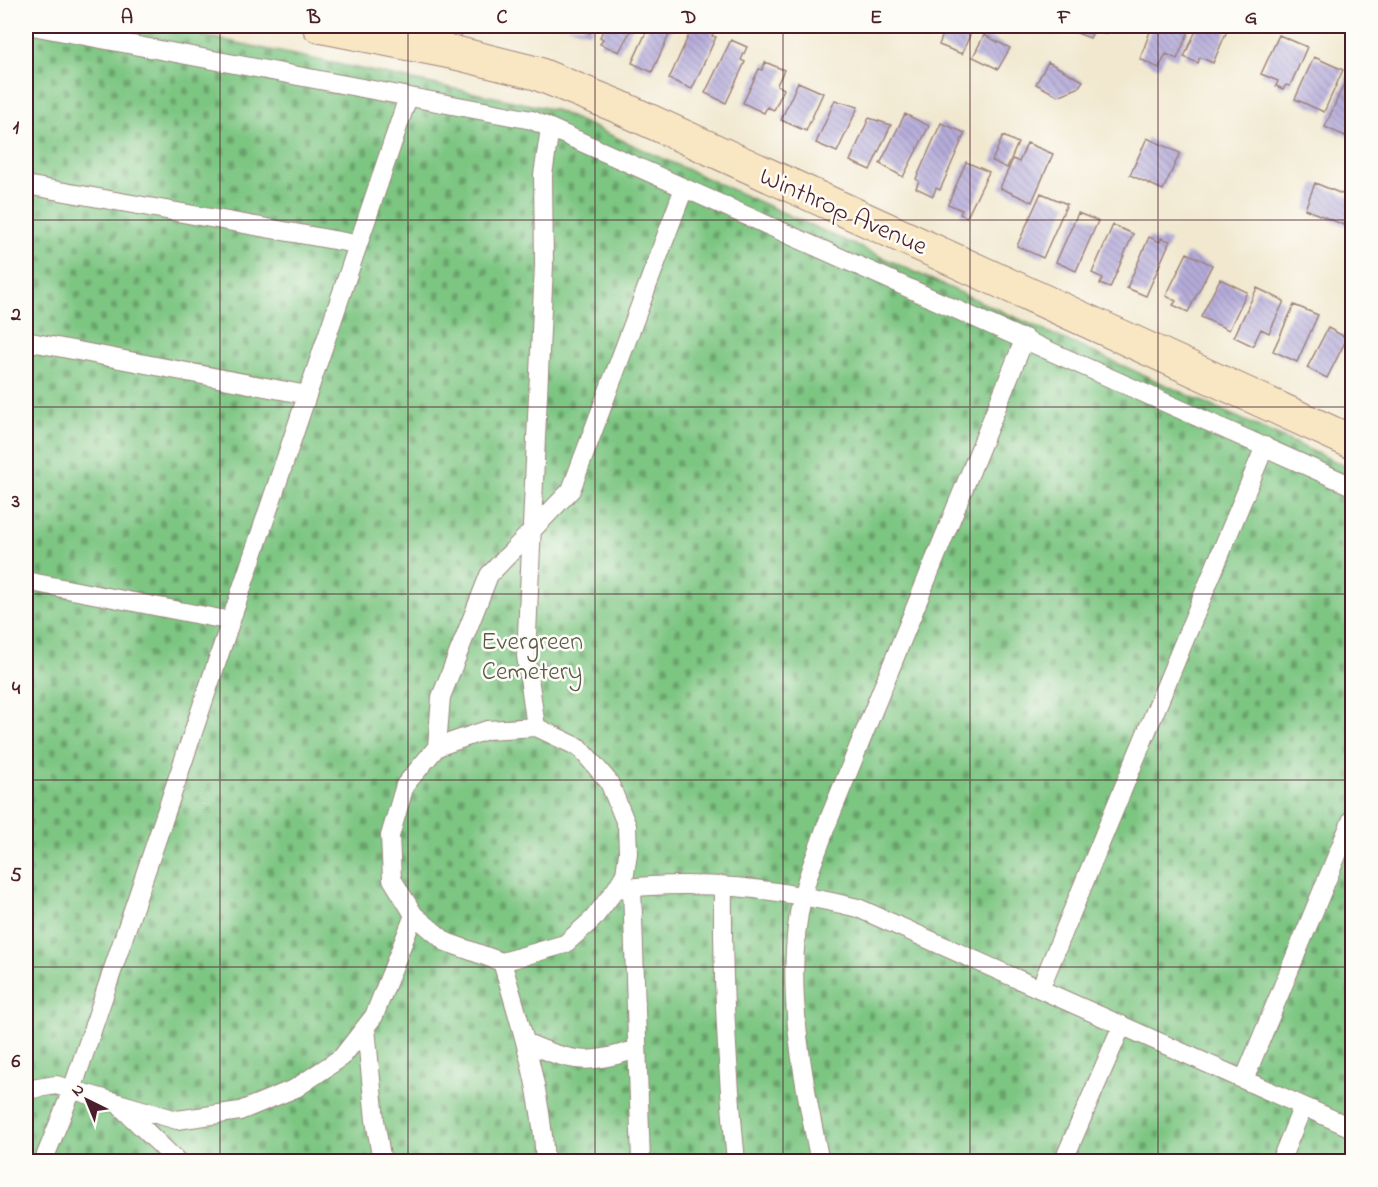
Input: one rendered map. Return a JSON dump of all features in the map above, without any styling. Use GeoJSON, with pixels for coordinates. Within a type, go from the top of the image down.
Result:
{"type":"FeatureCollection","features":[{"type":"Feature","properties":{"kind":"main road","name":"Winthrop Avenue"},"geometry":{"type":"LineString","coordinates":[[319,26],[456,53],[536,74],[617,106],[1353,442]]}},
{"type":"Feature","properties":{"kind":"lane"},"geometry":{"type":"LineString","coordinates":[[32,26],[532,120],[1353,486]]}},
{"type":"Feature","properties":{"kind":"lane"},"geometry":{"type":"LineString","coordinates":[[43,1161],[72,1090],[356,244],[408,97]]}},
{"type":"Feature","properties":{"kind":"lane"},"geometry":{"type":"LineString","coordinates":[[536,727],[526,656],[544,266],[543,175],[550,128]]}},
{"type":"Feature","properties":{"kind":"lane"},"geometry":{"type":"LineString","coordinates":[[26,185],[356,244]]}},
{"type":"Feature","properties":{"kind":"lane"},"geometry":{"type":"LineString","coordinates":[[437,747],[441,697],[489,575],[571,490],[684,188]]}},
{"type":"Feature","properties":{"kind":"lane"},"geometry":{"type":"LineString","coordinates":[[820,1161],[803,1076],[794,967],[802,895],[825,829],[1025,338]]}},
{"type":"Feature","properties":{"kind":"lane"},"geometry":{"type":"LineString","coordinates":[[26,341],[307,395]]}},
{"type":"Feature","properties":{"kind":"lane"},"geometry":{"type":"LineString","coordinates":[[1040,989],[1265,446]]}},
{"type":"Feature","properties":{"kind":"lane"},"geometry":{"type":"LineString","coordinates":[[26,581],[231,621]]}},
{"type":"Feature","properties":{"kind":"lane"},"geometry":{"type":"LineString","coordinates":[[641,1161],[637,1049],[624,888],[628,853],[627,826],[609,782],[580,748],[536,727],[487,730],[437,747],[405,785],[390,836],[392,879],[414,915],[446,942],[502,962],[565,944],[624,888],[723,885],[802,895],[858,908],[1353,1128]]}},
{"type":"Feature","properties":{"kind":"lane"},"geometry":{"type":"LineString","coordinates":[[1244,1080],[1353,819]]}},
{"type":"Feature","properties":{"kind":"lane"},"geometry":{"type":"LineString","coordinates":[[723,885],[722,974],[726,1054],[736,1161]]}},
{"type":"Feature","properties":{"kind":"lane"},"geometry":{"type":"LineString","coordinates":[[26,1090],[56,1086],[177,1120],[240,1111],[296,1088],[342,1057],[366,1028],[374,1016],[414,915]]}},
{"type":"Feature","properties":{"kind":"lane"},"geometry":{"type":"LineString","coordinates":[[502,962],[527,1043],[544,1127],[545,1161]]}},
{"type":"Feature","properties":{"kind":"lane"},"geometry":{"type":"LineString","coordinates":[[1063,1161],[1122,1025]]}},
{"type":"Feature","properties":{"kind":"lane"},"geometry":{"type":"LineString","coordinates":[[366,1028],[375,1120],[382,1161]]}},
{"type":"Feature","properties":{"kind":"lane"},"geometry":{"type":"LineString","coordinates":[[527,1043],[560,1057],[591,1061],[637,1049]]}},
{"type":"Feature","properties":{"kind":"lane"},"geometry":{"type":"LineString","coordinates":[[117,1104],[178,1161]]}},
{"type":"Feature","properties":{"kind":"lane"},"geometry":{"type":"LineString","coordinates":[[1280,1161],[1303,1106]]}},
{"type":"Feature","properties":{"kind":"green space","name":"Evergreen Cemetery"},"geometry":{"type":"Polygon","coordinates":[[[26,26],[156,26],[555,110],[1352,469],[1352,1161],[26,1161],[26,26]]]}},
{"type":"Feature","properties":{"kind":"building"},"geometry":{"type":"Polygon","coordinates":[[[566,26],[594,26],[590,33],[566,26]]]}},
{"type":"Feature","properties":{"kind":"building"},"geometry":{"type":"Polygon","coordinates":[[[605,26],[633,26],[619,52],[600,44],[603,39],[600,37],[605,26]]]}},
{"type":"Feature","properties":{"kind":"building"},"geometry":{"type":"Polygon","coordinates":[[[649,26],[673,26],[652,72],[632,63],[649,26]]]}},
{"type":"Feature","properties":{"kind":"building"},"geometry":{"type":"Polygon","coordinates":[[[693,26],[716,26],[712,36],[716,37],[692,89],[669,79],[693,26]]]}},
{"type":"Feature","properties":{"kind":"building"},"geometry":{"type":"Polygon","coordinates":[[[946,26],[962,26],[972,30],[962,54],[939,45],[946,26]]]}},
{"type":"Feature","properties":{"kind":"building"},"geometry":{"type":"Polygon","coordinates":[[[1081,26],[1108,26],[1105,34],[1094,30],[1090,38],[1077,33],[1081,26]]]}},
{"type":"Feature","properties":{"kind":"building"},"geometry":{"type":"Polygon","coordinates":[[[1152,26],[1191,26],[1177,59],[1166,54],[1159,68],[1140,59],[1152,26]]]}},
{"type":"Feature","properties":{"kind":"building"},"geometry":{"type":"Polygon","coordinates":[[[1198,26],[1229,26],[1213,63],[1200,57],[1198,63],[1184,57],[1198,26]]]}},
{"type":"Feature","properties":{"kind":"building"},"geometry":{"type":"Polygon","coordinates":[[[984,35],[1010,48],[998,69],[973,57],[984,35]]]}},
{"type":"Feature","properties":{"kind":"building"},"geometry":{"type":"Polygon","coordinates":[[[1279,35],[1307,47],[1290,86],[1286,85],[1283,89],[1276,86],[1278,81],[1261,74],[1279,35]]]}},
{"type":"Feature","properties":{"kind":"building"},"geometry":{"type":"Polygon","coordinates":[[[731,40],[747,47],[741,60],[745,62],[726,103],[705,93],[731,40]]]}},
{"type":"Feature","properties":{"kind":"building"},"geometry":{"type":"Polygon","coordinates":[[[1314,57],[1343,70],[1324,112],[1295,99],[1314,57]]]}},
{"type":"Feature","properties":{"kind":"building"},"geometry":{"type":"Polygon","coordinates":[[[765,62],[784,70],[777,85],[784,89],[774,110],[767,107],[764,113],[743,103],[759,69],[762,70],[765,62]]]}},
{"type":"Feature","properties":{"kind":"building"},"geometry":{"type":"Polygon","coordinates":[[[1048,62],[1083,81],[1078,88],[1058,96],[1036,84],[1048,62]]]}},
{"type":"Feature","properties":{"kind":"building"},"geometry":{"type":"Polygon","coordinates":[[[1352,65],[1352,139],[1325,127],[1352,65]]]}},
{"type":"Feature","properties":{"kind":"building"},"geometry":{"type":"Polygon","coordinates":[[[798,82],[823,93],[806,131],[781,120],[798,82]]]}},
{"type":"Feature","properties":{"kind":"building"},"geometry":{"type":"Polygon","coordinates":[[[835,100],[858,107],[837,152],[816,143],[835,100]]]}},
{"type":"Feature","properties":{"kind":"building"},"geometry":{"type":"Polygon","coordinates":[[[905,114],[929,126],[903,177],[880,164],[905,114]]]}},
{"type":"Feature","properties":{"kind":"building"},"geometry":{"type":"Polygon","coordinates":[[[869,118],[891,125],[870,170],[850,161],[869,118]]]}},
{"type":"Feature","properties":{"kind":"building"},"geometry":{"type":"Polygon","coordinates":[[[941,123],[965,133],[940,190],[936,188],[933,196],[916,188],[919,181],[916,179],[941,123]]]}},
{"type":"Feature","properties":{"kind":"building"},"geometry":{"type":"Polygon","coordinates":[[[1003,136],[1018,143],[1007,168],[992,161],[1003,136]]]}},
{"type":"Feature","properties":{"kind":"building"},"geometry":{"type":"Polygon","coordinates":[[[1147,138],[1180,153],[1163,190],[1130,175],[1147,138]]]}},
{"type":"Feature","properties":{"kind":"building"},"geometry":{"type":"Polygon","coordinates":[[[1027,143],[1053,154],[1032,202],[1000,188],[1013,159],[1019,162],[1027,143]]]}},
{"type":"Feature","properties":{"kind":"building"},"geometry":{"type":"Polygon","coordinates":[[[966,162],[989,172],[967,217],[960,214],[962,210],[948,204],[966,162]]]}},
{"type":"Feature","properties":{"kind":"building"},"geometry":{"type":"Polygon","coordinates":[[[1315,183],[1352,198],[1352,218],[1349,227],[1305,209],[1315,183]]]}},
{"type":"Feature","properties":{"kind":"building"},"geometry":{"type":"Polygon","coordinates":[[[1041,193],[1067,204],[1043,258],[1017,246],[1041,193]]]}},
{"type":"Feature","properties":{"kind":"building"},"geometry":{"type":"Polygon","coordinates":[[[1078,213],[1098,221],[1076,271],[1056,262],[1078,213]]]}},
{"type":"Feature","properties":{"kind":"building"},"geometry":{"type":"Polygon","coordinates":[[[1113,225],[1133,234],[1110,288],[1100,284],[1103,278],[1092,273],[1113,225]]]}},
{"type":"Feature","properties":{"kind":"building"},"geometry":{"type":"Polygon","coordinates":[[[1149,237],[1160,242],[1161,238],[1170,241],[1146,296],[1127,288],[1149,237]]]}},
{"type":"Feature","properties":{"kind":"building"},"geometry":{"type":"Polygon","coordinates":[[[1187,253],[1212,265],[1188,312],[1173,305],[1176,301],[1166,296],[1187,253]]]}},
{"type":"Feature","properties":{"kind":"building"},"geometry":{"type":"Polygon","coordinates":[[[1220,279],[1247,292],[1229,330],[1201,317],[1220,279]]]}},
{"type":"Feature","properties":{"kind":"building"},"geometry":{"type":"Polygon","coordinates":[[[1257,288],[1284,301],[1269,333],[1261,329],[1253,346],[1234,337],[1257,288]]]}},
{"type":"Feature","properties":{"kind":"building"},"geometry":{"type":"Polygon","coordinates":[[[1294,305],[1318,315],[1297,362],[1273,351],[1294,305]]]}},
{"type":"Feature","properties":{"kind":"building"},"geometry":{"type":"Polygon","coordinates":[[[1328,328],[1347,338],[1327,378],[1307,368],[1328,328]]]}}]}
